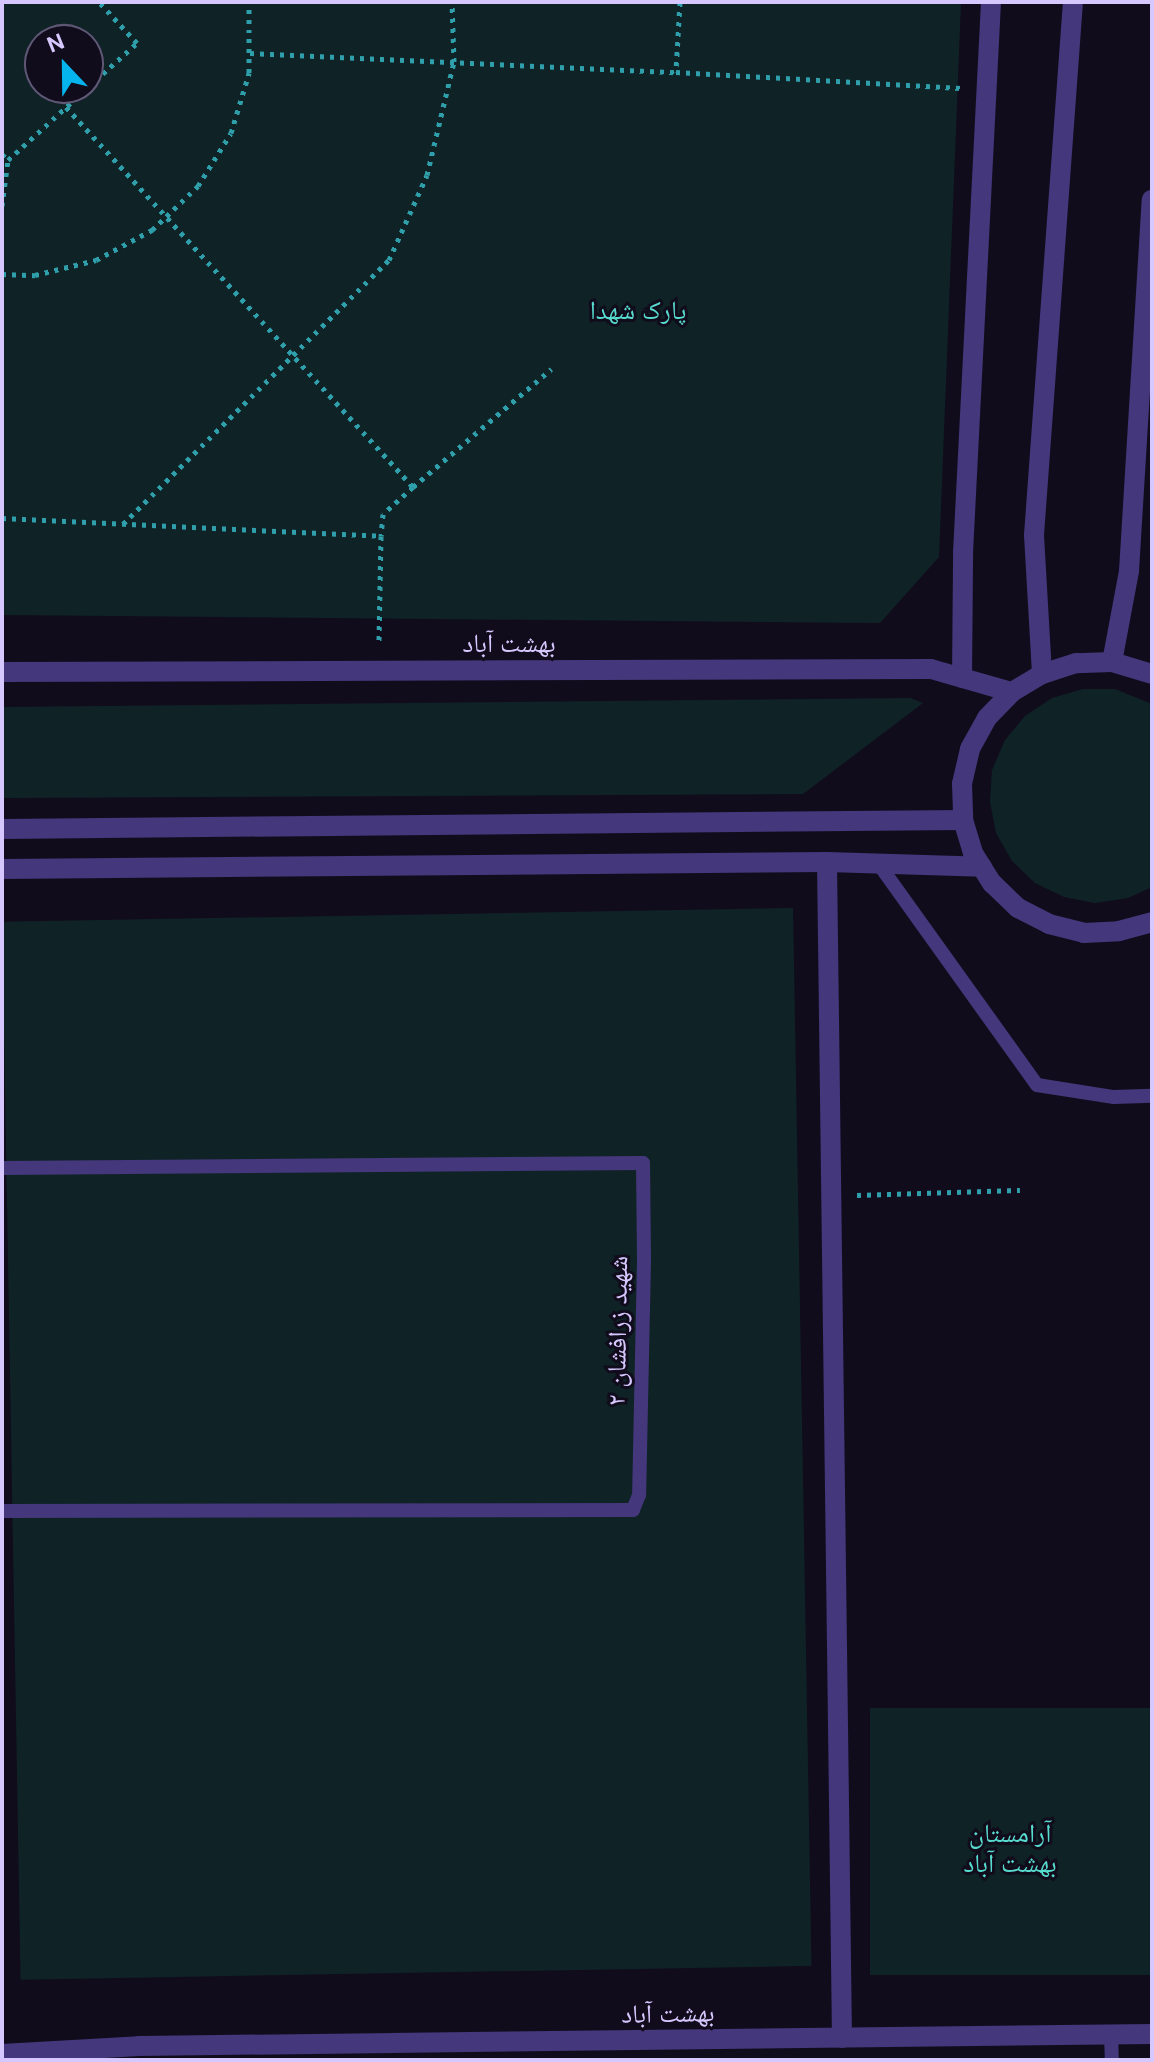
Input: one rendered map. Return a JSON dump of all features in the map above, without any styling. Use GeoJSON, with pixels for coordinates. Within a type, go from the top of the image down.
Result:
{"type":"FeatureCollection","features":[{"type":"Feature","properties":{"kind":"street"},"geometry":{"type":"LineString","coordinates":[[962,678],[963,553],[991,2]]}},
{"type":"Feature","properties":{"kind":"street"},"geometry":{"type":"LineString","coordinates":[[1042,674],[1034,535],[1073,2]]}},
{"type":"Feature","properties":{"kind":"street"},"geometry":{"type":"LineString","coordinates":[[1112,662],[1129,571],[1152,200]]}},
{"type":"Feature","properties":{"kind":"street"},"geometry":{"type":"LineString","coordinates":[[1152,674],[1112,662],[1076,663],[1042,674],[1012,692],[987,718],[970,749],[962,784],[963,820],[982,867],[1018,908],[1049,924],[1084,933],[1119,931],[1152,922]]}},
{"type":"Feature","properties":{"kind":"street","name":"بهشت آباد"},"geometry":{"type":"LineString","coordinates":[[2,672],[931,669],[1012,692]]}},
{"type":"Feature","properties":{"kind":"street"},"geometry":{"type":"LineString","coordinates":[[2,829],[963,820]]}},
{"type":"Feature","properties":{"kind":"street"},"geometry":{"type":"LineString","coordinates":[[2,869],[827,862],[982,867]]}},
{"type":"Feature","properties":{"kind":"street"},"geometry":{"type":"LineString","coordinates":[[827,862],[842,2038]]}},
{"type":"Feature","properties":{"kind":"street","name":"بهشت آباد"},"geometry":{"type":"LineString","coordinates":[[2,2054],[184,2045],[1152,2034]]}},
{"type":"Feature","properties":{"kind":"street","name":"بهشت آباد"},"geometry":{"type":"LineString","coordinates":[[150,2060],[184,2045]]}},
{"type":"Feature","properties":{"kind":"lane"},"geometry":{"type":"LineString","coordinates":[[878,863],[1037,1085],[1114,1097],[1152,1096]]}},
{"type":"Feature","properties":{"kind":"lane","name":"شهید زرافشان ۲"},"geometry":{"type":"LineString","coordinates":[[2,1168],[643,1163],[644,1261],[639,1495],[633,1510],[2,1511]]}},
{"type":"Feature","properties":{"kind":"lane"},"geometry":{"type":"LineString","coordinates":[[1111,2035],[1112,2060]]}},
{"type":"Feature","properties":{"kind":"path"},"geometry":{"type":"LineString","coordinates":[[99,2],[137,43],[104,73]]}},
{"type":"Feature","properties":{"kind":"path"},"geometry":{"type":"LineString","coordinates":[[2,274],[35,275],[96,260],[164,218],[198,186],[231,133],[249,73],[249,2]]}},
{"type":"Feature","properties":{"kind":"path"},"geometry":{"type":"LineString","coordinates":[[123,524],[294,358],[389,260],[427,175],[454,62],[452,2]]}},
{"type":"Feature","properties":{"kind":"path"},"geometry":{"type":"LineString","coordinates":[[676,72],[680,2]]}},
{"type":"Feature","properties":{"kind":"path"},"geometry":{"type":"LineString","coordinates":[[250,53],[986,89]]}},
{"type":"Feature","properties":{"kind":"path"},"geometry":{"type":"LineString","coordinates":[[2,206],[8,160],[69,104]]}},
{"type":"Feature","properties":{"kind":"path"},"geometry":{"type":"LineString","coordinates":[[66,107],[164,218],[413,487]]}},
{"type":"Feature","properties":{"kind":"path"},"geometry":{"type":"LineString","coordinates":[[2,154],[8,160]]}},
{"type":"Feature","properties":{"kind":"path"},"geometry":{"type":"LineString","coordinates":[[378,671],[383,514],[551,369]]}},
{"type":"Feature","properties":{"kind":"path"},"geometry":{"type":"LineString","coordinates":[[2,518],[381,536]]}},
{"type":"Feature","properties":{"kind":"path"},"geometry":{"type":"LineString","coordinates":[[832,1196],[1020,1190]]}},
{"type":"Feature","properties":{"kind":"green space","name":"پارک شهدا"},"geometry":{"type":"Polygon","coordinates":[[[2,2],[961,2],[939,557],[880,623],[2,615],[2,2]]]}},
{"type":"Feature","properties":{"kind":"green space"},"geometry":{"type":"Polygon","coordinates":[[[1083,689],[1115,689],[1152,704],[1152,887],[1128,898],[1095,903],[1064,897],[1035,883],[1012,861],[996,833],[990,802],[992,770],[1005,740],[1025,716],[1052,698],[1083,689]]]}},
{"type":"Feature","properties":{"kind":"green space"},"geometry":{"type":"Polygon","coordinates":[[[910,698],[923,703],[803,794],[2,798],[2,707],[910,698]]]}},
{"type":"Feature","properties":{"kind":"green space"},"geometry":{"type":"Polygon","coordinates":[[[793,908],[811,1966],[21,1980],[2,922],[793,908]]]}},
{"type":"Feature","properties":{"kind":"green space","name":"آرامستان بهشت آباد"},"geometry":{"type":"Polygon","coordinates":[[[870,1708],[1152,1708],[1152,1975],[870,1975],[870,1708]]]}}]}
